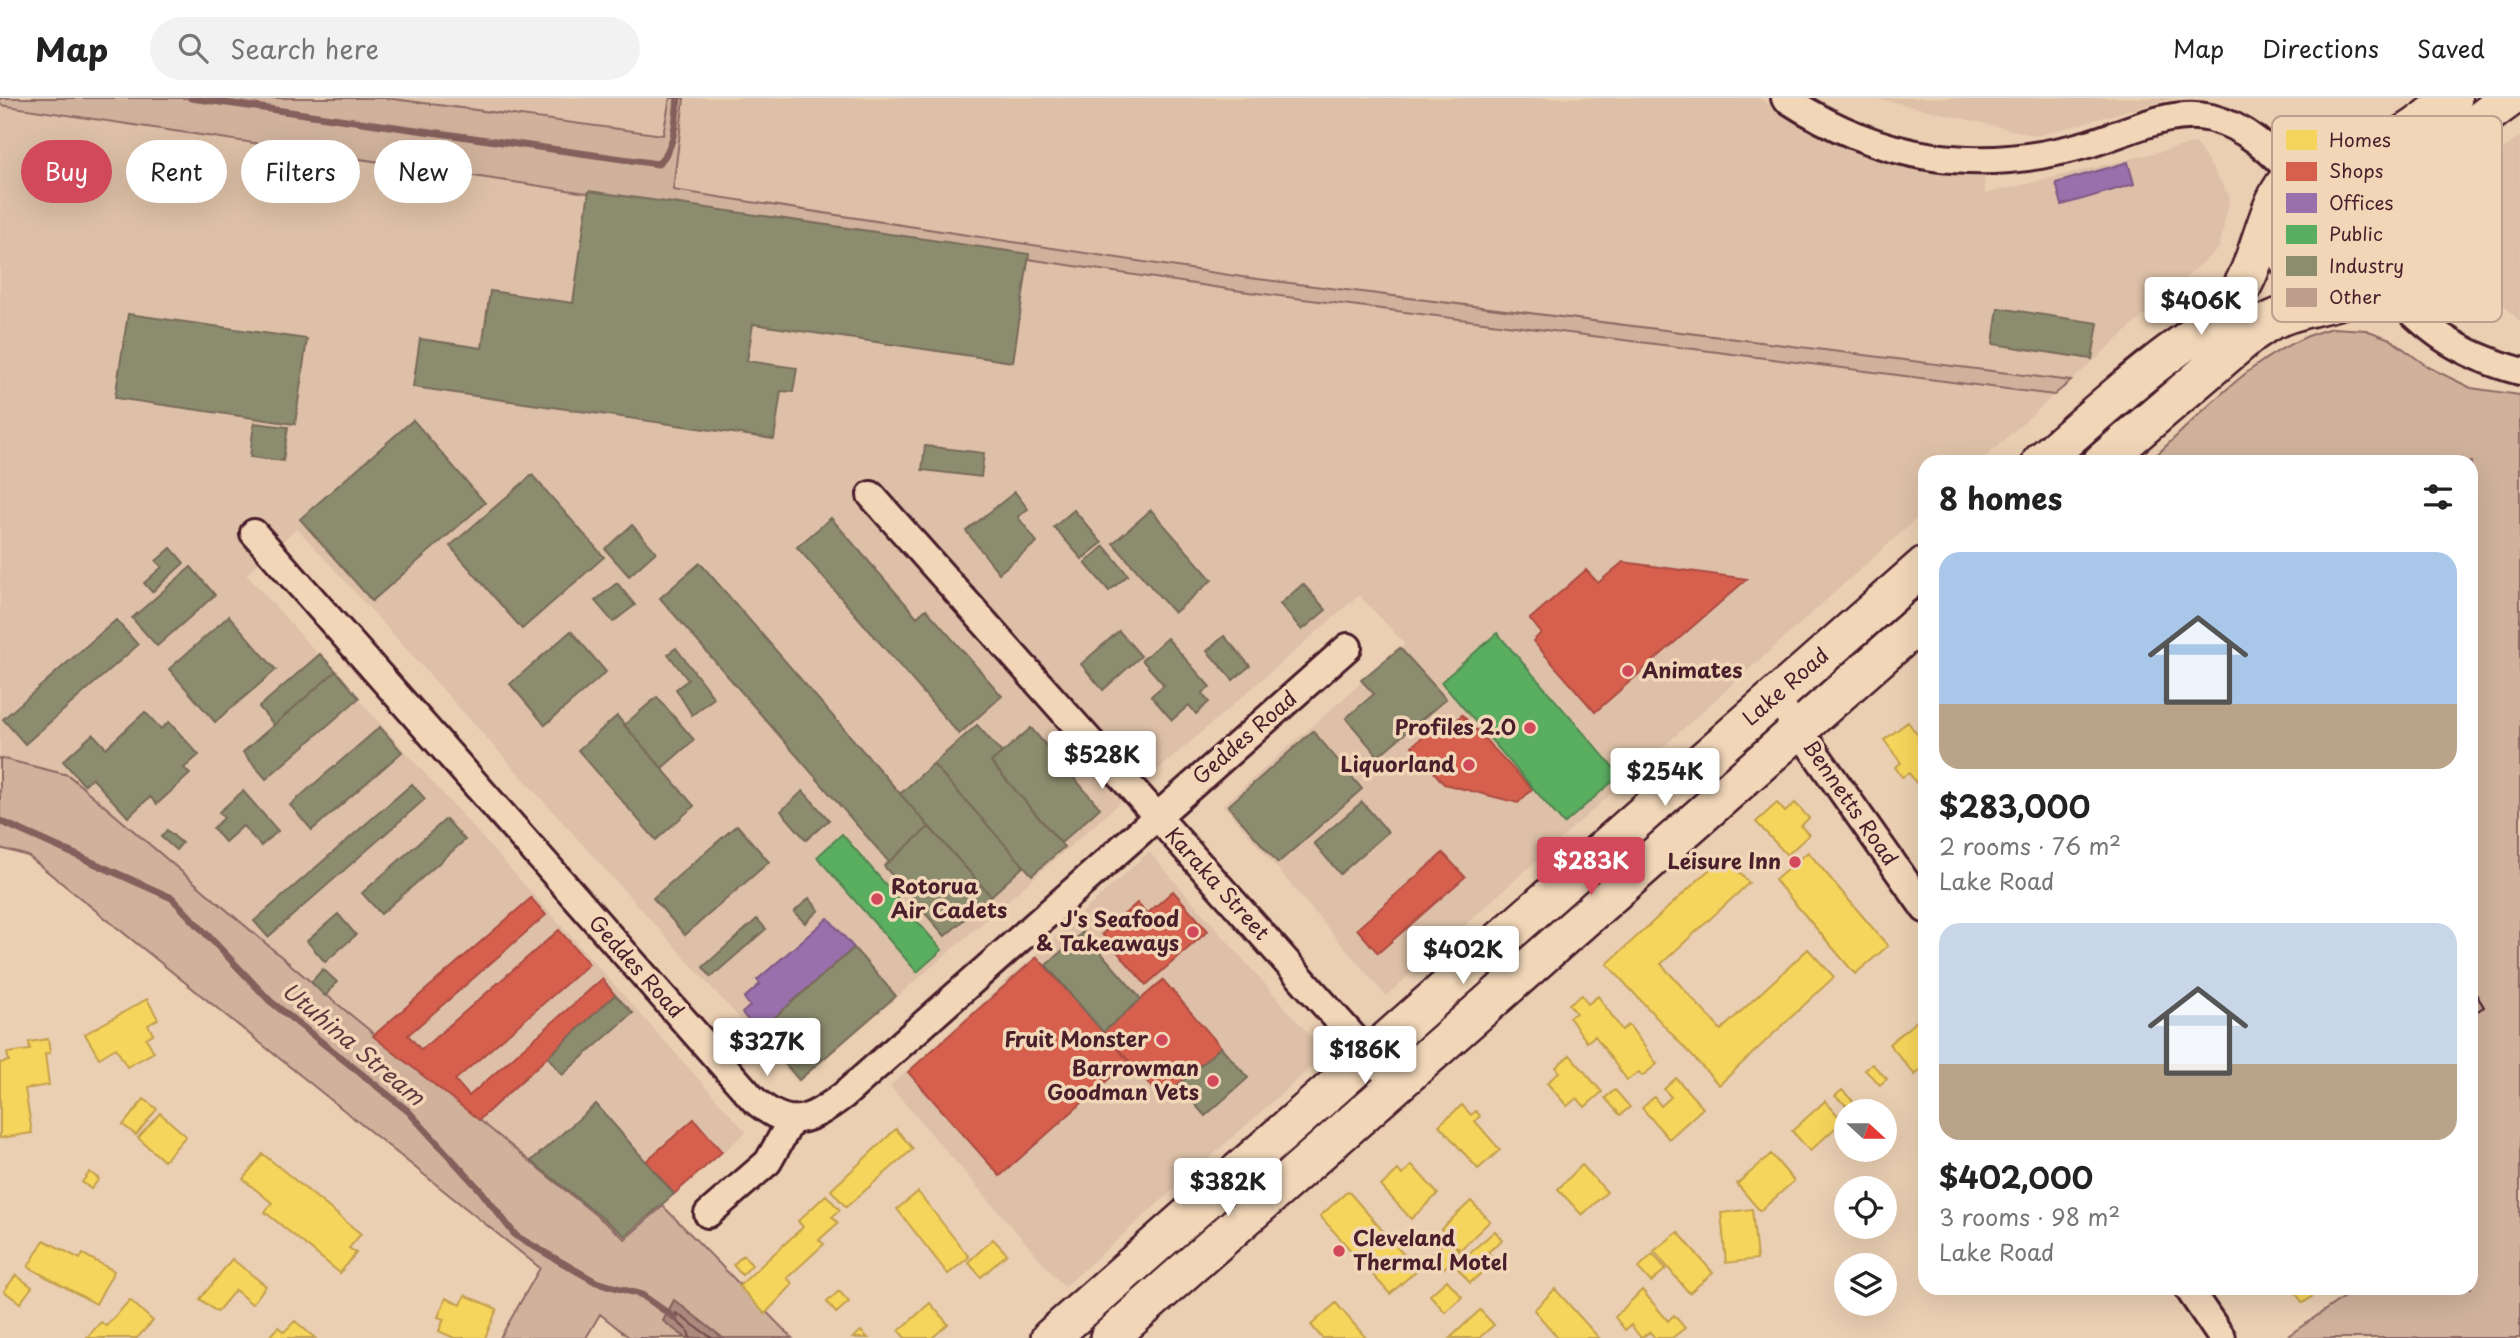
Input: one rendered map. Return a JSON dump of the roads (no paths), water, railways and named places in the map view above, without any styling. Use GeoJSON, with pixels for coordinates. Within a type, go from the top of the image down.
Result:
{"type":"FeatureCollection","features":[{"type":"Feature","properties":{"kind":"main road"},"geometry":{"type":"LineString","coordinates":[[2431,116],[2453,98]]}},
{"type":"Feature","properties":{"kind":"main road"},"geometry":{"type":"LineString","coordinates":[[2487,116],[2510,98]]}},
{"type":"Feature","properties":{"kind":"main road"},"geometry":{"type":"LineString","coordinates":[[2049,455],[2108,402],[2199,332],[2234,298],[2254,266],[2272,208]]}},
{"type":"Feature","properties":{"kind":"main road"},"geometry":{"type":"LineString","coordinates":[[2110,455],[2252,332],[2272,320]]}},
{"type":"Feature","properties":{"kind":"main road","name":"Lake Road"},"geometry":{"type":"LineString","coordinates":[[1050,1338],[1090,1324],[1368,1055],[1918,571]]}},
{"type":"Feature","properties":{"kind":"main road","name":"Lake Road"},"geometry":{"type":"LineString","coordinates":[[1109,1338],[1918,624]]}},
{"type":"Feature","properties":{"kind":"street"},"geometry":{"type":"LineString","coordinates":[[1785,98],[1817,119],[1853,136],[1898,152],[1944,160],[1979,161],[2043,156],[2165,119],[2187,116],[2210,118],[2259,141],[2272,154]]}},
{"type":"Feature","properties":{"kind":"street"},"geometry":{"type":"LineString","coordinates":[[2420,322],[2452,345],[2484,361],[2520,371]]}},
{"type":"Feature","properties":{"kind":"street","name":"Karaka Street"},"geometry":{"type":"LineString","coordinates":[[871,495],[1396,1085]]}},
{"type":"Feature","properties":{"kind":"street","name":"Geddes Road"},"geometry":{"type":"LineString","coordinates":[[254,533],[753,1099],[775,1115],[791,1121],[821,1113],[844,1095],[1348,647]]}},
{"type":"Feature","properties":{"kind":"street","name":"Bennetts Road"},"geometry":{"type":"LineString","coordinates":[[1776,696],[1918,899]]}},
{"type":"Feature","properties":{"kind":"street"},"geometry":{"type":"LineString","coordinates":[[708,1214],[768,1162],[791,1121]]}},
{"type":"Feature","properties":{"kind":"street"},"geometry":{"type":"LineString","coordinates":[[2193,1295],[2222,1338]]}},
{"type":"Feature","properties":{"kind":"water"},"geometry":{"type":"Polygon","coordinates":[[[674,1300],[723,1338],[686,1338],[663,1321],[674,1300]]]}},
{"type":"Feature","properties":{"kind":"waterway"},"geometry":{"type":"LineString","coordinates":[[191,98],[658,164],[671,142],[678,98]]}},
{"type":"Feature","properties":{"kind":"waterway","name":"Utuhina Stream"},"geometry":{"type":"LineString","coordinates":[[0,821],[172,898],[270,1001],[408,1111],[481,1191],[516,1236],[596,1282],[642,1295],[675,1318]]}},
{"type":"Feature","properties":{"kind":"place","name":"Animates"},"geometry":{"type":"Point","coordinates":[1628,671]}},
{"type":"Feature","properties":{"kind":"place","name":"Profiles 2.0"},"geometry":{"type":"Point","coordinates":[1530,728]}},
{"type":"Feature","properties":{"kind":"place","name":"Liquorland"},"geometry":{"type":"Point","coordinates":[1469,765]}},
{"type":"Feature","properties":{"kind":"place","name":"Leisure Inn"},"geometry":{"type":"Point","coordinates":[1795,862]}},
{"type":"Feature","properties":{"kind":"place","name":"Rotorua Air Cadets"},"geometry":{"type":"Point","coordinates":[877,899]}},
{"type":"Feature","properties":{"kind":"place","name":"J's Seafood & Takeaways"},"geometry":{"type":"Point","coordinates":[1193,932]}},
{"type":"Feature","properties":{"kind":"place","name":"Fruit Monster"},"geometry":{"type":"Point","coordinates":[1162,1040]}},
{"type":"Feature","properties":{"kind":"place","name":"Barrowman Goodman Vets"},"geometry":{"type":"Point","coordinates":[1213,1081]}},
{"type":"Feature","properties":{"kind":"place","name":"Cleveland Thermal Motel"},"geometry":{"type":"Point","coordinates":[1339,1251]}}]}
